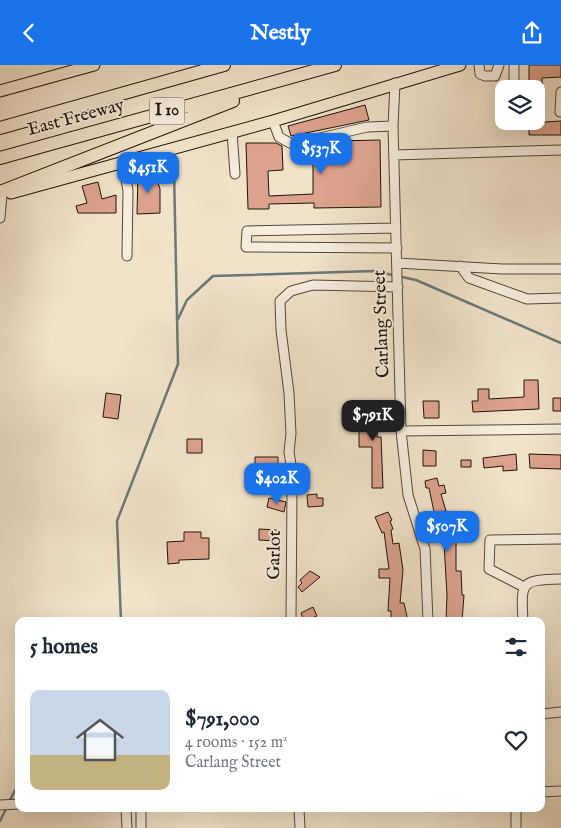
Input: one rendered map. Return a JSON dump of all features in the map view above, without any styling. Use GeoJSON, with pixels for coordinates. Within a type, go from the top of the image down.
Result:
{"type":"FeatureCollection","features":[{"type":"Feature","properties":{"kind":"highway","name":"East Freeway"},"geometry":{"type":"LineString","coordinates":[[0,128],[224,65]]}},
{"type":"Feature","properties":{"kind":"highway","name":"East Freeway"},"geometry":{"type":"LineString","coordinates":[[0,158],[335,65]]}},
{"type":"Feature","properties":{"kind":"highway"},"geometry":{"type":"LineString","coordinates":[[1,194],[299,75]]}},
{"type":"Feature","properties":{"kind":"main road"},"geometry":{"type":"LineString","coordinates":[[0,91],[94,65]]}},
{"type":"Feature","properties":{"kind":"main road"},"geometry":{"type":"LineString","coordinates":[[1,194],[273,121],[460,65]]}},
{"type":"Feature","properties":{"kind":"street"},"geometry":{"type":"LineString","coordinates":[[479,65],[480,74],[485,77],[495,75],[498,72],[499,65]]}},
{"type":"Feature","properties":{"kind":"street"},"geometry":{"type":"LineString","coordinates":[[514,65],[514,80]]}},
{"type":"Feature","properties":{"kind":"street","name":"Carlang Street"},"geometry":{"type":"LineString","coordinates":[[395,83],[393,126],[401,431],[408,495],[425,549],[428,617]]}},
{"type":"Feature","properties":{"kind":"street"},"geometry":{"type":"LineString","coordinates":[[560,112],[561,92]]}},
{"type":"Feature","properties":{"kind":"street"},"geometry":{"type":"LineString","coordinates":[[273,121],[279,137],[290,143],[303,143],[367,127],[393,126]]}},
{"type":"Feature","properties":{"kind":"street"},"geometry":{"type":"LineString","coordinates":[[232,132],[235,174]]}},
{"type":"Feature","properties":{"kind":"street"},"geometry":{"type":"LineString","coordinates":[[394,155],[561,150]]}},
{"type":"Feature","properties":{"kind":"street"},"geometry":{"type":"LineString","coordinates":[[123,162],[128,191],[128,256]]}},
{"type":"Feature","properties":{"kind":"street"},"geometry":{"type":"LineString","coordinates":[[0,217],[1,194]]}},
{"type":"Feature","properties":{"kind":"street"},"geometry":{"type":"LineString","coordinates":[[396,229],[247,231],[246,247],[397,248]]}},
{"type":"Feature","properties":{"kind":"street"},"geometry":{"type":"LineString","coordinates":[[397,263],[561,269]]}},
{"type":"Feature","properties":{"kind":"street"},"geometry":{"type":"LineString","coordinates":[[460,266],[469,278],[527,299],[561,298]]}},
{"type":"Feature","properties":{"kind":"street"},"geometry":{"type":"LineString","coordinates":[[292,471],[289,452],[291,434],[289,393],[281,330],[280,301],[292,291],[313,285],[398,287]]}},
{"type":"Feature","properties":{"kind":"street"},"geometry":{"type":"LineString","coordinates":[[401,431],[561,429]]}},
{"type":"Feature","properties":{"kind":"street","name":"Garlot"},"geometry":{"type":"LineString","coordinates":[[291,617],[292,489]]}},
{"type":"Feature","properties":{"kind":"street"},"geometry":{"type":"LineString","coordinates":[[524,587],[489,569],[490,540],[561,539]]}},
{"type":"Feature","properties":{"kind":"street"},"geometry":{"type":"LineString","coordinates":[[522,617],[522,594],[524,587],[534,579],[561,579]]}},
{"type":"Feature","properties":{"kind":"street"},"geometry":{"type":"LineString","coordinates":[[545,714],[561,712]]}},
{"type":"Feature","properties":{"kind":"street"},"geometry":{"type":"LineString","coordinates":[[545,792],[561,791]]}},
{"type":"Feature","properties":{"kind":"street"},"geometry":{"type":"LineString","coordinates":[[0,805],[15,804]]}},
{"type":"Feature","properties":{"kind":"street"},"geometry":{"type":"LineString","coordinates":[[126,812],[127,828]]}},
{"type":"Feature","properties":{"kind":"street"},"geometry":{"type":"LineString","coordinates":[[141,812],[141,828]]}},
{"type":"Feature","properties":{"kind":"street"},"geometry":{"type":"LineString","coordinates":[[516,812],[516,828]]}},
{"type":"Feature","properties":{"kind":"building"},"geometry":{"type":"Polygon","coordinates":[[[529,65],[561,65],[561,77],[529,80],[529,65]]]}},
{"type":"Feature","properties":{"kind":"building"},"geometry":{"type":"Polygon","coordinates":[[[365,105],[369,120],[291,136],[288,126],[365,105]]]}},
{"type":"Feature","properties":{"kind":"building"},"geometry":{"type":"Polygon","coordinates":[[[561,121],[561,135],[529,135],[529,130],[545,130],[545,122],[561,121]]]}},
{"type":"Feature","properties":{"kind":"building"},"geometry":{"type":"Polygon","coordinates":[[[380,140],[381,207],[314,208],[314,203],[269,204],[269,209],[248,209],[246,143],[276,143],[282,146],[283,170],[268,171],[269,196],[313,194],[313,146],[335,141],[380,140]]]}},
{"type":"Feature","properties":{"kind":"building"},"geometry":{"type":"Polygon","coordinates":[[[154,171],[160,189],[160,213],[137,214],[138,172],[154,171]]]}},
{"type":"Feature","properties":{"kind":"building"},"geometry":{"type":"Polygon","coordinates":[[[98,182],[102,199],[116,195],[116,213],[78,213],[76,206],[87,203],[82,186],[98,182]]]}},
{"type":"Feature","properties":{"kind":"building"},"geometry":{"type":"Polygon","coordinates":[[[524,380],[538,380],[539,409],[473,412],[472,401],[478,401],[478,389],[489,389],[489,399],[524,397],[524,380]]]}},
{"type":"Feature","properties":{"kind":"building"},"geometry":{"type":"Polygon","coordinates":[[[106,393],[121,395],[118,419],[103,417],[106,393]]]}},
{"type":"Feature","properties":{"kind":"building"},"geometry":{"type":"Polygon","coordinates":[[[553,398],[561,398],[561,411],[553,411],[553,398]]]}},
{"type":"Feature","properties":{"kind":"building"},"geometry":{"type":"Polygon","coordinates":[[[363,401],[382,402],[381,420],[377,420],[377,437],[381,437],[383,488],[372,488],[372,447],[359,447],[359,426],[370,426],[370,408],[363,408],[363,401]]]}},
{"type":"Feature","properties":{"kind":"building"},"geometry":{"type":"Polygon","coordinates":[[[423,401],[439,401],[439,418],[424,418],[423,401]]]}},
{"type":"Feature","properties":{"kind":"building"},"geometry":{"type":"Polygon","coordinates":[[[187,439],[202,439],[202,453],[187,453],[187,439]]]}},
{"type":"Feature","properties":{"kind":"building"},"geometry":{"type":"Polygon","coordinates":[[[423,450],[436,451],[436,466],[423,466],[423,450]]]}},
{"type":"Feature","properties":{"kind":"building"},"geometry":{"type":"Polygon","coordinates":[[[516,454],[517,470],[503,471],[503,466],[484,468],[483,458],[516,454]]]}},
{"type":"Feature","properties":{"kind":"building"},"geometry":{"type":"Polygon","coordinates":[[[529,454],[561,455],[561,469],[530,468],[529,454]]]}},
{"type":"Feature","properties":{"kind":"building"},"geometry":{"type":"Polygon","coordinates":[[[255,457],[278,457],[278,465],[255,466],[255,457]]]}},
{"type":"Feature","properties":{"kind":"building"},"geometry":{"type":"Polygon","coordinates":[[[461,460],[471,460],[471,467],[461,467],[461,460]]]}},
{"type":"Feature","properties":{"kind":"building"},"geometry":{"type":"Polygon","coordinates":[[[278,478],[279,488],[256,489],[256,479],[278,478]]]}},
{"type":"Feature","properties":{"kind":"building"},"geometry":{"type":"Polygon","coordinates":[[[437,478],[439,486],[444,485],[446,493],[441,494],[446,511],[444,511],[447,524],[453,523],[456,541],[456,571],[461,571],[462,595],[464,595],[462,617],[446,617],[444,543],[441,543],[440,534],[432,535],[431,527],[437,526],[429,488],[426,488],[425,481],[437,478]]]}},
{"type":"Feature","properties":{"kind":"building"},"geometry":{"type":"Polygon","coordinates":[[[317,494],[317,498],[323,498],[323,506],[308,507],[307,495],[317,494]]]}},
{"type":"Feature","properties":{"kind":"building"},"geometry":{"type":"Polygon","coordinates":[[[269,498],[286,502],[284,512],[267,507],[269,498]]]}},
{"type":"Feature","properties":{"kind":"building"},"geometry":{"type":"Polygon","coordinates":[[[388,512],[392,520],[390,521],[393,529],[391,530],[393,544],[399,543],[403,570],[400,603],[404,603],[407,617],[391,617],[391,611],[388,611],[390,578],[379,578],[379,569],[389,569],[384,532],[382,533],[375,517],[388,512]]]}},
{"type":"Feature","properties":{"kind":"building"},"geometry":{"type":"Polygon","coordinates":[[[259,529],[277,530],[276,541],[259,540],[259,529]]]}},
{"type":"Feature","properties":{"kind":"building"},"geometry":{"type":"Polygon","coordinates":[[[184,532],[201,532],[201,538],[209,538],[209,559],[179,560],[179,563],[168,564],[167,542],[184,541],[184,532]]]}},
{"type":"Feature","properties":{"kind":"building"},"geometry":{"type":"Polygon","coordinates":[[[310,571],[320,577],[302,592],[298,587],[302,583],[300,580],[310,571]]]}},
{"type":"Feature","properties":{"kind":"building"},"geometry":{"type":"Polygon","coordinates":[[[313,607],[317,616],[302,617],[301,613],[313,607]]]}},
{"type":"Feature","properties":{"kind":"waterway"},"geometry":{"type":"LineString","coordinates":[[121,617],[117,521],[178,364],[174,170]]}},
{"type":"Feature","properties":{"kind":"waterway"},"geometry":{"type":"LineString","coordinates":[[178,319],[187,300],[213,276],[374,271],[416,280],[561,343]]}},
{"type":"Feature","properties":{"kind":"waterway"},"geometry":{"type":"LineString","coordinates":[[9,802],[15,791]]}},
{"type":"Feature","properties":{"kind":"waterway"},"geometry":{"type":"LineString","coordinates":[[0,821],[7,807]]}}]}
